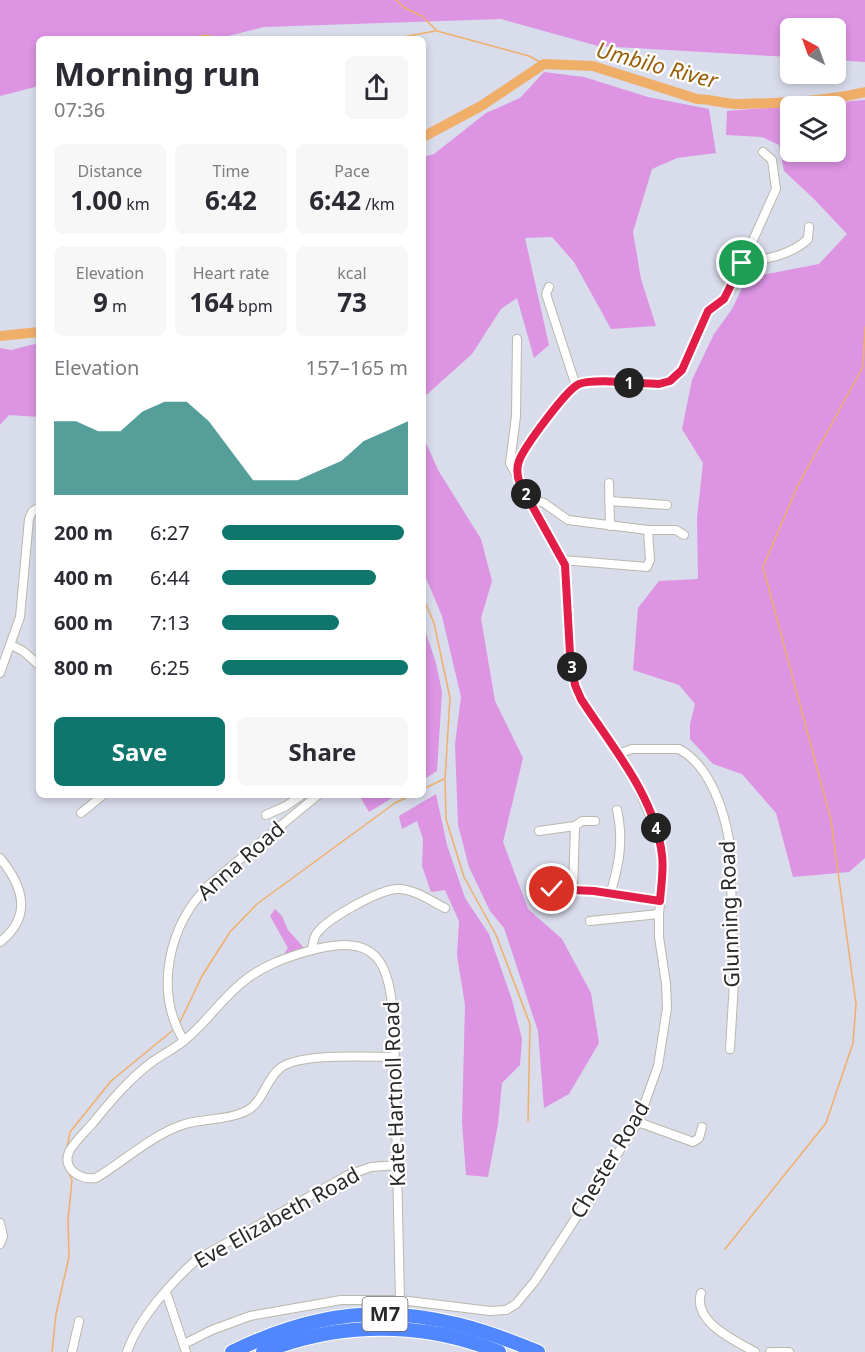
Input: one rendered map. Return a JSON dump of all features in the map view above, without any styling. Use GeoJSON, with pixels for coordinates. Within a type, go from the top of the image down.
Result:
{"type":"FeatureCollection","features":[{"type":"Feature","properties":{"kind":"highway","name":"M7"},"geometry":{"type":"LineString","coordinates":[[232,1352],[284,1329],[310,1322],[368,1314],[425,1317],[466,1325],[538,1352]]}},
{"type":"Feature","properties":{"kind":"highway","name":"M7"},"geometry":{"type":"LineString","coordinates":[[263,1352],[316,1335],[350,1330],[401,1328],[457,1338],[499,1352]]}},
{"type":"Feature","properties":{"kind":"street"},"geometry":{"type":"LineString","coordinates":[[517,476],[519,460],[525,449],[567,394],[576,386],[591,382],[659,384],[670,381],[682,370],[708,311],[724,299],[776,186],[772,160],[763,152]]}},
{"type":"Feature","properties":{"kind":"street"},"geometry":{"type":"LineString","coordinates":[[742,263],[783,255],[798,247],[808,239],[809,226]]}},
{"type":"Feature","properties":{"kind":"street"},"geometry":{"type":"LineString","coordinates":[[549,287],[546,294],[576,386]]}},
{"type":"Feature","properties":{"kind":"street","name":"Chester Road"},"geometry":{"type":"LineString","coordinates":[[185,1348],[232,1322],[269,1311],[340,1300],[399,1300],[490,1311],[506,1310],[516,1304],[535,1281],[638,1122],[656,1076],[667,997],[659,937],[663,857],[660,840],[635,780],[581,699],[575,685],[570,654],[567,574],[563,560],[510,463],[515,427],[517,339]]}},
{"type":"Feature","properties":{"kind":"street"},"geometry":{"type":"LineString","coordinates":[[609,483],[610,526]]}},
{"type":"Feature","properties":{"kind":"street"},"geometry":{"type":"LineString","coordinates":[[528,497],[544,503],[568,520],[648,530],[676,530],[684,535]]}},
{"type":"Feature","properties":{"kind":"street"},"geometry":{"type":"LineString","coordinates":[[609,501],[667,505]]}},
{"type":"Feature","properties":{"kind":"street"},"geometry":{"type":"LineString","coordinates":[[0,673],[20,617],[29,519],[36,510]]}},
{"type":"Feature","properties":{"kind":"street"},"geometry":{"type":"LineString","coordinates":[[563,560],[647,567],[650,560],[648,530]]}},
{"type":"Feature","properties":{"kind":"street"},"geometry":{"type":"LineString","coordinates":[[11,645],[23,651],[36,662]]}},
{"type":"Feature","properties":{"kind":"street","name":"Glunning Road"},"geometry":{"type":"LineString","coordinates":[[618,754],[632,749],[679,749],[703,772],[715,795],[730,846],[734,983],[730,1049]]}},
{"type":"Feature","properties":{"kind":"street"},"geometry":{"type":"LineString","coordinates":[[81,813],[99,798]]}},
{"type":"Feature","properties":{"kind":"street"},"geometry":{"type":"LineString","coordinates":[[266,814],[286,806],[298,798]]}},
{"type":"Feature","properties":{"kind":"street","name":"Anna Road"},"geometry":{"type":"LineString","coordinates":[[184,1041],[170,1010],[167,975],[174,944],[186,914],[196,897],[210,884],[314,798]]}},
{"type":"Feature","properties":{"kind":"street"},"geometry":{"type":"LineString","coordinates":[[610,895],[619,866],[621,840],[617,810]]}},
{"type":"Feature","properties":{"kind":"street"},"geometry":{"type":"LineString","coordinates":[[539,831],[575,826],[582,821],[595,821]]}},
{"type":"Feature","properties":{"kind":"street"},"geometry":{"type":"LineString","coordinates":[[573,889],[575,826]]}},
{"type":"Feature","properties":{"kind":"street"},"geometry":{"type":"LineString","coordinates":[[0,858],[14,875],[20,888],[22,903],[17,922],[10,934],[0,942]]}},
{"type":"Feature","properties":{"kind":"street"},"geometry":{"type":"LineString","coordinates":[[312,950],[314,939],[320,930],[358,903],[382,892],[401,889],[445,908]]}},
{"type":"Feature","properties":{"kind":"street"},"geometry":{"type":"LineString","coordinates":[[544,890],[573,889],[660,901]]}},
{"type":"Feature","properties":{"kind":"street"},"geometry":{"type":"LineString","coordinates":[[590,921],[659,914]]}},
{"type":"Feature","properties":{"kind":"street","name":"Kate Hartnoll Road"},"geometry":{"type":"LineString","coordinates":[[394,1057],[308,1059],[289,1063],[277,1071],[255,1104],[244,1112],[191,1122],[172,1129],[96,1178],[79,1177],[72,1170],[69,1152],[123,1088],[152,1062],[198,1029],[230,994],[254,973],[274,962],[312,950],[339,944],[354,944],[370,953],[383,966],[392,989],[398,1165],[399,1300]]}},
{"type":"Feature","properties":{"kind":"street"},"geometry":{"type":"LineString","coordinates":[[638,1122],[693,1142],[699,1138],[702,1127]]}},
{"type":"Feature","properties":{"kind":"street","name":"Eve Elizabeth Road"},"geometry":{"type":"LineString","coordinates":[[127,1352],[143,1320],[196,1260],[348,1175],[371,1167],[398,1165]]}},
{"type":"Feature","properties":{"kind":"street"},"geometry":{"type":"LineString","coordinates":[[0,1223],[3,1236],[0,1245]]}},
{"type":"Feature","properties":{"kind":"street"},"geometry":{"type":"LineString","coordinates":[[166,1292],[185,1348]]}},
{"type":"Feature","properties":{"kind":"street"},"geometry":{"type":"LineString","coordinates":[[701,1293],[701,1307],[712,1327],[755,1352]]}},
{"type":"Feature","properties":{"kind":"street"},"geometry":{"type":"LineString","coordinates":[[72,1352],[79,1321]]}},
{"type":"Feature","properties":{"kind":"street"},"geometry":{"type":"LineString","coordinates":[[770,1352],[789,1352]]}},
{"type":"Feature","properties":{"kind":"shaded area"},"geometry":{"type":"Polygon","coordinates":[[[0,0],[865,0],[865,62],[846,61],[846,18],[780,18],[780,56],[598,46],[501,19],[264,27],[228,36],[36,36],[36,87],[0,96],[0,0]]]}},
{"type":"Feature","properties":{"kind":"shaded area"},"geometry":{"type":"Polygon","coordinates":[[[544,72],[584,77],[648,97],[709,109],[716,153],[677,158],[652,169],[633,232],[641,279],[656,326],[611,329],[574,262],[552,237],[525,238],[549,345],[534,358],[517,298],[501,309],[472,354],[426,395],[426,156],[434,154],[486,113],[520,98],[544,72]]]}},
{"type":"Feature","properties":{"kind":"shaded area"},"geometry":{"type":"Polygon","coordinates":[[[865,100],[865,858],[849,872],[793,877],[776,813],[742,774],[713,764],[690,739],[690,724],[695,704],[679,685],[633,670],[638,608],[659,581],[698,579],[697,518],[703,463],[682,429],[692,380],[714,334],[732,309],[747,278],[819,264],[847,234],[784,171],[782,162],[846,162],[846,102],[865,100]]]}},
{"type":"Feature","properties":{"kind":"shaded area"},"geometry":{"type":"Polygon","coordinates":[[[780,107],[780,150],[779,145],[762,137],[726,135],[727,111],[780,107]]]}},
{"type":"Feature","properties":{"kind":"shaded area"},"geometry":{"type":"Polygon","coordinates":[[[36,344],[36,417],[9,415],[0,425],[0,348],[11,350],[36,344]]]}},
{"type":"Feature","properties":{"kind":"shaded area"},"geometry":{"type":"Polygon","coordinates":[[[426,443],[438,470],[481,539],[492,581],[481,618],[495,701],[523,758],[503,842],[528,909],[562,939],[591,993],[599,1043],[569,1094],[544,1108],[538,1031],[504,928],[490,911],[469,867],[458,825],[455,744],[461,697],[442,616],[426,578],[426,443]]]}},
{"type":"Feature","properties":{"kind":"shaded area"},"geometry":{"type":"Polygon","coordinates":[[[426,633],[442,692],[437,771],[426,778],[426,633]]]}},
{"type":"Feature","properties":{"kind":"shaded area"},"geometry":{"type":"Polygon","coordinates":[[[436,794],[447,845],[465,898],[489,934],[512,1000],[522,1039],[520,1065],[502,1083],[498,1124],[488,1177],[466,1175],[462,1122],[465,1005],[457,955],[459,921],[445,890],[431,892],[422,866],[423,839],[417,821],[402,829],[399,816],[436,794]]]}},
{"type":"Feature","properties":{"kind":"shaded area"},"geometry":{"type":"Polygon","coordinates":[[[361,798],[392,798],[369,812],[361,798]]]}},
{"type":"Feature","properties":{"kind":"shaded area"},"geometry":{"type":"Polygon","coordinates":[[[275,909],[282,916],[288,930],[305,949],[284,954],[288,948],[270,916],[275,909]]]}},
{"type":"Feature","properties":{"kind":"waterway"},"geometry":{"type":"LineString","coordinates":[[396,0],[405,8],[422,16],[437,31],[529,56],[544,64]]}},
{"type":"Feature","properties":{"kind":"waterway"},"geometry":{"type":"LineString","coordinates":[[408,36],[435,31]]}},
{"type":"Feature","properties":{"kind":"waterway"},"geometry":{"type":"LineString","coordinates":[[201,36],[210,36]]}},
{"type":"Feature","properties":{"kind":"waterway","name":"Umbilo River"},"geometry":{"type":"LineString","coordinates":[[426,135],[481,106],[544,64],[593,66],[697,99],[731,104],[805,101],[865,92]]}},
{"type":"Feature","properties":{"kind":"waterway"},"geometry":{"type":"LineString","coordinates":[[725,1249],[826,1123],[853,1043],[856,1004],[831,820],[763,567],[798,485],[863,367],[865,327]]}},
{"type":"Feature","properties":{"kind":"waterway","name":"Umbilo River"},"geometry":{"type":"LineString","coordinates":[[0,336],[36,332]]}},
{"type":"Feature","properties":{"kind":"waterway"},"geometry":{"type":"LineString","coordinates":[[426,604],[434,623],[450,698],[445,779],[446,819],[464,877],[496,935],[530,1024],[528,1121]]}},
{"type":"Feature","properties":{"kind":"waterway"},"geometry":{"type":"LineString","coordinates":[[426,788],[444,779]]}},
{"type":"Feature","properties":{"kind":"waterway"},"geometry":{"type":"LineString","coordinates":[[179,1024],[202,976],[230,932],[257,904],[395,803],[406,798]]}},
{"type":"Feature","properties":{"kind":"waterway"},"geometry":{"type":"LineString","coordinates":[[67,1148],[70,1132],[111,1081],[172,1031]]}},
{"type":"Feature","properties":{"kind":"waterway"},"geometry":{"type":"LineString","coordinates":[[52,1352],[56,1314],[69,1257],[68,1220],[72,1180],[67,1170]]}},
{"type":"Feature","properties":{"kind":"route"},"geometry":{"type":"LineString","coordinates":[[552,889],[569,888],[660,901],[663,857],[660,840],[635,780],[598,726],[575,685],[570,654],[565,565],[556,545],[520,484],[517,476],[519,460],[547,419],[576,386],[586,382],[659,384],[668,382],[677,376],[684,366],[708,311],[724,299],[742,263]]}}]}
